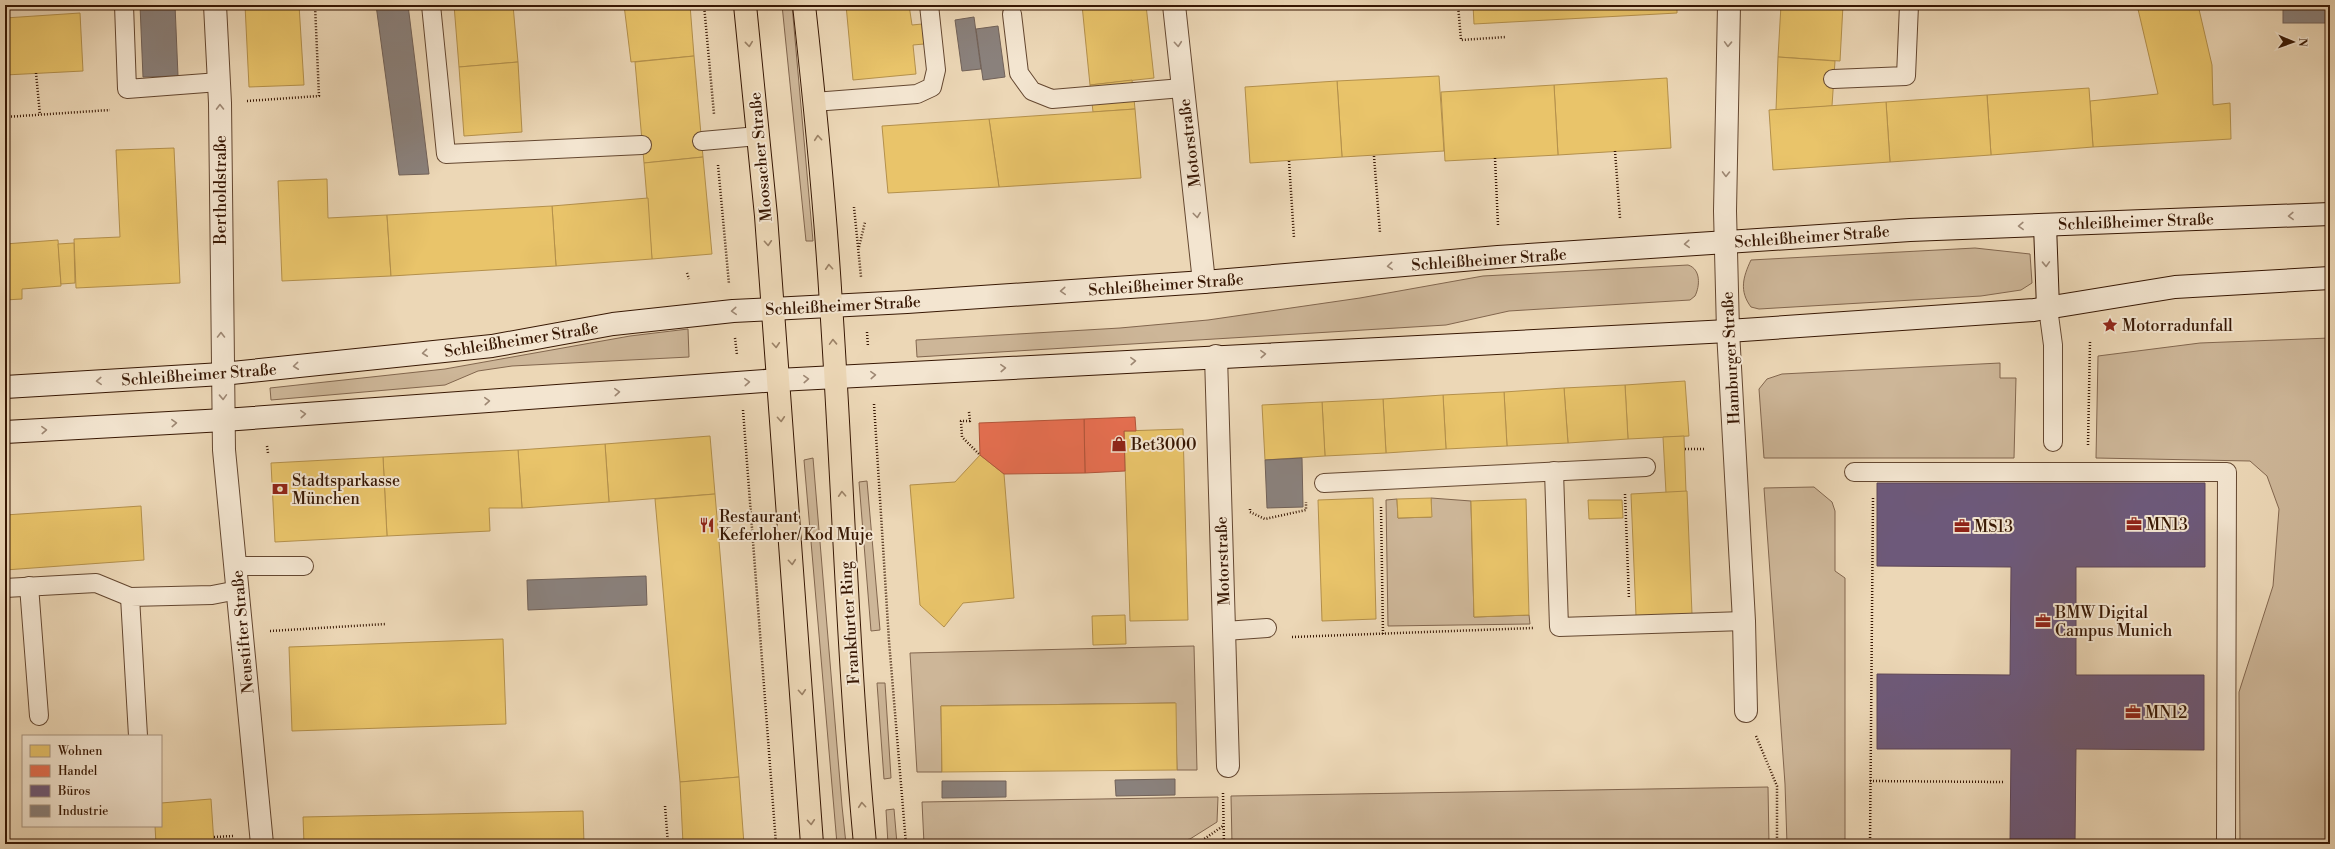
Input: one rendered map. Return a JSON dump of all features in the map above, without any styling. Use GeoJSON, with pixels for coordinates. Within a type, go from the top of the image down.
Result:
{"type":"FeatureCollection","features":[{"type":"Feature","properties":{"kind":"main road","name":"Bertholdstraße"},"geometry":{"type":"LineString","coordinates":[[215,5],[220,103],[222,374],[224,420]]}},
{"type":"Feature","properties":{"kind":"main road","name":"Moosacher Straße"},"geometry":{"type":"LineString","coordinates":[[746,5],[773,310]]}},
{"type":"Feature","properties":{"kind":"main road"},"geometry":{"type":"LineString","coordinates":[[804,5],[832,306]]}},
{"type":"Feature","properties":{"kind":"main road","name":"Motorstraße"},"geometry":{"type":"LineString","coordinates":[[1174,5],[1204,282]]}},
{"type":"Feature","properties":{"kind":"main road","name":"Hamburger Straße"},"geometry":{"type":"LineString","coordinates":[[1730,5],[1726,87],[1726,241],[1728,331],[1744,621],[1746,711]]}},
{"type":"Feature","properties":{"kind":"main road","name":"Schleißheimer Straße"},"geometry":{"type":"LineString","coordinates":[[5,387],[222,374],[492,346],[613,324],[733,311],[773,310],[1204,282],[1726,241],[1910,230],[2330,214]]}},
{"type":"Feature","properties":{"kind":"main road"},"geometry":{"type":"LineString","coordinates":[[2045,225],[2048,308]]}},
{"type":"Feature","properties":{"kind":"main road"},"geometry":{"type":"LineString","coordinates":[[5,432],[224,420],[739,382],[1216,356],[1728,331],[2048,308],[2175,287],[2330,278]]}},
{"type":"Feature","properties":{"kind":"main road","name":"Frankfurter Ring"},"geometry":{"type":"LineString","coordinates":[[832,306],[834,377],[850,651],[865,844]]}},
{"type":"Feature","properties":{"kind":"main road"},"geometry":{"type":"LineString","coordinates":[[773,310],[812,844]]}},
{"type":"Feature","properties":{"kind":"main road","name":"Motorstraße"},"geometry":{"type":"LineString","coordinates":[[1216,356],[1228,766]]}},
{"type":"Feature","properties":{"kind":"main road","name":"Neustifter Straße"},"geometry":{"type":"LineString","coordinates":[[224,420],[224,450],[262,844]]}},
{"type":"Feature","properties":{"kind":"lane"},"geometry":{"type":"LineString","coordinates":[[124,5],[127,89],[219,82]]}},
{"type":"Feature","properties":{"kind":"lane"},"geometry":{"type":"LineString","coordinates":[[431,5],[446,154],[642,145]]}},
{"type":"Feature","properties":{"kind":"lane"},"geometry":{"type":"LineString","coordinates":[[814,102],[917,94],[932,87],[936,70],[929,5]]}},
{"type":"Feature","properties":{"kind":"lane"},"geometry":{"type":"LineString","coordinates":[[1833,79],[1906,76],[1909,5]]}},
{"type":"Feature","properties":{"kind":"lane"},"geometry":{"type":"LineString","coordinates":[[1012,14],[1019,74],[1032,91],[1052,99],[1182,88]]}},
{"type":"Feature","properties":{"kind":"lane"},"geometry":{"type":"LineString","coordinates":[[702,141],[758,136]]}},
{"type":"Feature","properties":{"kind":"lane"},"geometry":{"type":"LineString","coordinates":[[2048,308],[2053,345],[2052,442]]}},
{"type":"Feature","properties":{"kind":"lane"},"geometry":{"type":"LineString","coordinates":[[1324,483],[1646,467]]}},
{"type":"Feature","properties":{"kind":"lane"},"geometry":{"type":"LineString","coordinates":[[1554,471],[1559,627],[1744,621]]}},
{"type":"Feature","properties":{"kind":"lane"},"geometry":{"type":"LineString","coordinates":[[1854,472],[2227,472],[2226,844]]}},
{"type":"Feature","properties":{"kind":"lane"},"geometry":{"type":"LineString","coordinates":[[235,566],[304,566]]}},
{"type":"Feature","properties":{"kind":"lane"},"geometry":{"type":"LineString","coordinates":[[5,588],[96,583],[130,597],[212,594],[238,590]]}},
{"type":"Feature","properties":{"kind":"lane"},"geometry":{"type":"LineString","coordinates":[[29,586],[39,716]]}},
{"type":"Feature","properties":{"kind":"lane"},"geometry":{"type":"LineString","coordinates":[[130,597],[138,735]]}},
{"type":"Feature","properties":{"kind":"lane"},"geometry":{"type":"LineString","coordinates":[[1225,631],[1267,628]]}},
{"type":"Feature","properties":{"kind":"path"},"geometry":{"type":"LineString","coordinates":[[220,103],[319,96],[315,5]]}},
{"type":"Feature","properties":{"kind":"path"},"geometry":{"type":"LineString","coordinates":[[1458,5],[1461,40],[1506,37]]}},
{"type":"Feature","properties":{"kind":"path"},"geometry":{"type":"LineString","coordinates":[[36,73],[40,115]]}},
{"type":"Feature","properties":{"kind":"path"},"geometry":{"type":"LineString","coordinates":[[1615,151],[1620,218]]}},
{"type":"Feature","properties":{"kind":"path"},"geometry":{"type":"LineString","coordinates":[[1374,156],[1380,233]]}},
{"type":"Feature","properties":{"kind":"path"},"geometry":{"type":"LineString","coordinates":[[1496,158],[1498,225]]}},
{"type":"Feature","properties":{"kind":"path"},"geometry":{"type":"LineString","coordinates":[[1289,160],[1294,238]]}},
{"type":"Feature","properties":{"kind":"path"},"geometry":{"type":"LineString","coordinates":[[858,250],[865,222]]}},
{"type":"Feature","properties":{"kind":"path"},"geometry":{"type":"LineString","coordinates":[[727,264],[733,311],[739,382],[745,424],[776,844]]}},
{"type":"Feature","properties":{"kind":"path"},"geometry":{"type":"LineString","coordinates":[[687,273],[689,279]]}},
{"type":"Feature","properties":{"kind":"path"},"geometry":{"type":"LineString","coordinates":[[2088,472],[2090,342]]}},
{"type":"Feature","properties":{"kind":"path"},"geometry":{"type":"LineString","coordinates":[[969,412],[970,421],[961,421],[962,437],[980,454]]}},
{"type":"Feature","properties":{"kind":"path"},"geometry":{"type":"LineString","coordinates":[[875,418],[889,641],[906,844]]}},
{"type":"Feature","properties":{"kind":"path"},"geometry":{"type":"LineString","coordinates":[[1624,468],[1630,624]]}},
{"type":"Feature","properties":{"kind":"path"},"geometry":{"type":"LineString","coordinates":[[1870,844],[1873,472]]}},
{"type":"Feature","properties":{"kind":"path"},"geometry":{"type":"LineString","coordinates":[[1380,480],[1383,635]]}},
{"type":"Feature","properties":{"kind":"path"},"geometry":{"type":"LineString","coordinates":[[1220,504],[1251,504],[1250,512],[1265,519],[1306,510],[1306,484],[1324,483]]}},
{"type":"Feature","properties":{"kind":"path"},"geometry":{"type":"LineString","coordinates":[[242,632],[386,624]]}},
{"type":"Feature","properties":{"kind":"path"},"geometry":{"type":"LineString","coordinates":[[1267,628],[1289,637],[1383,635],[1559,627]]}},
{"type":"Feature","properties":{"kind":"path"},"geometry":{"type":"LineString","coordinates":[[1746,711],[1777,786],[1777,844]]}},
{"type":"Feature","properties":{"kind":"path"},"geometry":{"type":"LineString","coordinates":[[1224,844],[1223,797],[1228,766]]}},
{"type":"Feature","properties":{"kind":"path"},"geometry":{"type":"LineString","coordinates":[[1870,781],[2003,782]]}},
{"type":"Feature","properties":{"kind":"path"},"geometry":{"type":"LineString","coordinates":[[665,806],[668,844]]}},
{"type":"Feature","properties":{"kind":"path"},"geometry":{"type":"LineString","coordinates":[[1197,844],[1223,826]]}},
{"type":"Feature","properties":{"kind":"path"},"geometry":{"type":"LineString","coordinates":[[214,837],[238,835]]}},
{"type":"Feature","properties":{"kind":"shaded area"},"geometry":{"type":"Polygon","coordinates":[[[782,5],[792,5],[813,241],[806,241],[782,5]]]}},
{"type":"Feature","properties":{"kind":"shaded area"},"geometry":{"type":"Polygon","coordinates":[[[1975,248],[2030,254],[2032,283],[2021,290],[1981,296],[1759,309],[1751,307],[1747,301],[1744,290],[1744,278],[1751,260],[1975,248]]]}},
{"type":"Feature","properties":{"kind":"shaded area"},"geometry":{"type":"Polygon","coordinates":[[[1688,265],[1695,270],[1698,278],[1697,292],[1690,300],[1509,311],[1446,325],[917,357],[916,340],[1120,328],[1208,320],[1360,298],[1483,276],[1688,265]]]}},
{"type":"Feature","properties":{"kind":"shaded area"},"geometry":{"type":"Polygon","coordinates":[[[688,329],[689,357],[512,366],[478,371],[445,385],[271,400],[270,388],[445,369],[630,336],[688,329]]]}},
{"type":"Feature","properties":{"kind":"shaded area"},"geometry":{"type":"Polygon","coordinates":[[[2330,338],[2330,844],[2240,844],[2239,692],[2273,586],[2279,509],[2267,476],[2250,461],[2096,458],[2098,356],[2200,343],[2330,338]]]}},
{"type":"Feature","properties":{"kind":"shaded area"},"geometry":{"type":"Polygon","coordinates":[[[2000,363],[2000,378],[2016,378],[2014,458],[1764,458],[1759,389],[1767,379],[1782,374],[2000,363]]]}},
{"type":"Feature","properties":{"kind":"shaded area"},"geometry":{"type":"Polygon","coordinates":[[[813,458],[846,844],[837,844],[804,460],[813,458]]]}},
{"type":"Feature","properties":{"kind":"shaded area"},"geometry":{"type":"Polygon","coordinates":[[[867,481],[880,630],[871,631],[859,482],[867,481]]]}},
{"type":"Feature","properties":{"kind":"shaded area"},"geometry":{"type":"Polygon","coordinates":[[[1814,487],[1832,502],[1835,511],[1835,571],[1845,578],[1845,844],[1787,844],[1785,784],[1764,488],[1814,487]]]}},
{"type":"Feature","properties":{"kind":"shaded area"},"geometry":{"type":"Polygon","coordinates":[[[1431,498],[1471,501],[1474,617],[1529,615],[1530,624],[1388,626],[1386,500],[1397,499],[1398,518],[1431,517],[1431,498]]]}},
{"type":"Feature","properties":{"kind":"shaded area"},"geometry":{"type":"Polygon","coordinates":[[[1194,646],[1197,770],[1177,770],[1175,703],[941,706],[942,772],[917,772],[910,653],[1194,646]]]}},
{"type":"Feature","properties":{"kind":"shaded area"},"geometry":{"type":"Polygon","coordinates":[[[877,683],[885,683],[891,778],[884,779],[877,683]]]}},
{"type":"Feature","properties":{"kind":"shaded area"},"geometry":{"type":"Polygon","coordinates":[[[1768,787],[1769,844],[1232,844],[1231,796],[1768,787]]]}},
{"type":"Feature","properties":{"kind":"shaded area"},"geometry":{"type":"Polygon","coordinates":[[[1218,797],[1217,822],[1190,839],[1170,843],[924,844],[922,802],[1218,797]]]}},
{"type":"Feature","properties":{"kind":"shaded area"},"geometry":{"type":"Polygon","coordinates":[[[894,809],[897,844],[888,844],[886,810],[894,809]]]}},
{"type":"Feature","properties":{"kind":"building: Wohnen"},"geometry":{"type":"Polygon","coordinates":[[[245,5],[299,5],[304,85],[249,87],[245,5]]]}},
{"type":"Feature","properties":{"kind":"building: Wohnen"},"geometry":{"type":"Polygon","coordinates":[[[454,5],[513,5],[518,62],[459,67],[454,5]]]}},
{"type":"Feature","properties":{"kind":"building: Wohnen"},"geometry":{"type":"Polygon","coordinates":[[[624,5],[690,5],[694,56],[631,62],[624,5]]]}},
{"type":"Feature","properties":{"kind":"building: Wohnen"},"geometry":{"type":"Polygon","coordinates":[[[846,5],[909,5],[912,25],[922,24],[924,44],[913,45],[916,74],[853,80],[846,5]]]}},
{"type":"Feature","properties":{"kind":"building: Wohnen"},"geometry":{"type":"Polygon","coordinates":[[[1082,5],[1146,5],[1154,78],[1090,85],[1082,5]]]}},
{"type":"Feature","properties":{"kind":"building: Wohnen"},"geometry":{"type":"Polygon","coordinates":[[[1473,5],[1677,5],[1677,13],[1474,24],[1473,5]]]}},
{"type":"Feature","properties":{"kind":"building: Wohnen"},"geometry":{"type":"Polygon","coordinates":[[[1781,5],[1843,5],[1840,61],[1778,57],[1781,5]]]}},
{"type":"Feature","properties":{"kind":"building: Wohnen"},"geometry":{"type":"Polygon","coordinates":[[[2137,5],[2198,5],[2212,65],[2213,105],[2230,103],[2231,139],[2093,147],[2090,101],[2158,94],[2137,5]]]}},
{"type":"Feature","properties":{"kind":"building: Wohnen"},"geometry":{"type":"Polygon","coordinates":[[[80,13],[83,71],[5,75],[5,18],[80,13]]]}},
{"type":"Feature","properties":{"kind":"building: Wohnen"},"geometry":{"type":"Polygon","coordinates":[[[694,56],[703,157],[644,163],[635,62],[694,56]]]}},
{"type":"Feature","properties":{"kind":"building: Wohnen"},"geometry":{"type":"Polygon","coordinates":[[[1778,57],[1835,61],[1832,106],[1776,110],[1778,57]]]}},
{"type":"Feature","properties":{"kind":"building: Wohnen"},"geometry":{"type":"Polygon","coordinates":[[[518,62],[522,132],[464,136],[459,67],[518,62]]]}},
{"type":"Feature","properties":{"kind":"building: Wohnen"},"geometry":{"type":"Polygon","coordinates":[[[1439,76],[1444,151],[1342,157],[1337,81],[1439,76]]]}},
{"type":"Feature","properties":{"kind":"building: Wohnen"},"geometry":{"type":"Polygon","coordinates":[[[1667,78],[1671,148],[1558,155],[1554,85],[1667,78]]]}},
{"type":"Feature","properties":{"kind":"building: Wohnen"},"geometry":{"type":"Polygon","coordinates":[[[1132,80],[1135,109],[1093,112],[1090,85],[1132,80]]]}},
{"type":"Feature","properties":{"kind":"building: Wohnen"},"geometry":{"type":"Polygon","coordinates":[[[1337,81],[1342,157],[1250,163],[1245,87],[1337,81]]]}},
{"type":"Feature","properties":{"kind":"building: Wohnen"},"geometry":{"type":"Polygon","coordinates":[[[1554,85],[1558,155],[1445,161],[1441,92],[1554,85]]]}},
{"type":"Feature","properties":{"kind":"building: Wohnen"},"geometry":{"type":"Polygon","coordinates":[[[2089,88],[2093,147],[1991,155],[1987,95],[2089,88]]]}},
{"type":"Feature","properties":{"kind":"building: Wohnen"},"geometry":{"type":"Polygon","coordinates":[[[1987,95],[1991,155],[1890,162],[1886,102],[1987,95]]]}},
{"type":"Feature","properties":{"kind":"building: Wohnen"},"geometry":{"type":"Polygon","coordinates":[[[1886,102],[1890,162],[1773,170],[1769,110],[1886,102]]]}},
{"type":"Feature","properties":{"kind":"building: Wohnen"},"geometry":{"type":"Polygon","coordinates":[[[1135,109],[1141,178],[999,187],[989,119],[1135,109]]]}},
{"type":"Feature","properties":{"kind":"building: Wohnen"},"geometry":{"type":"Polygon","coordinates":[[[989,119],[999,187],[888,193],[882,126],[989,119]]]}},
{"type":"Feature","properties":{"kind":"building: Wohnen"},"geometry":{"type":"Polygon","coordinates":[[[174,148],[180,283],[76,288],[74,239],[120,237],[116,150],[174,148]]]}},
{"type":"Feature","properties":{"kind":"building: Wohnen"},"geometry":{"type":"Polygon","coordinates":[[[703,157],[712,254],[652,259],[644,163],[703,157]]]}},
{"type":"Feature","properties":{"kind":"building: Wohnen"},"geometry":{"type":"Polygon","coordinates":[[[327,179],[328,218],[387,215],[391,276],[282,281],[278,181],[327,179]]]}},
{"type":"Feature","properties":{"kind":"building: Wohnen"},"geometry":{"type":"Polygon","coordinates":[[[648,198],[652,259],[556,266],[552,206],[648,198]]]}},
{"type":"Feature","properties":{"kind":"building: Wohnen"},"geometry":{"type":"Polygon","coordinates":[[[552,206],[556,266],[391,276],[387,215],[552,206]]]}},
{"type":"Feature","properties":{"kind":"building: Wohnen"},"geometry":{"type":"Polygon","coordinates":[[[58,240],[61,286],[22,289],[22,299],[5,300],[5,244],[58,240]]]}},
{"type":"Feature","properties":{"kind":"building: Wohnen"},"geometry":{"type":"Polygon","coordinates":[[[74,243],[75,283],[61,284],[58,244],[74,243]]]}},
{"type":"Feature","properties":{"kind":"building: Wohnen"},"geometry":{"type":"Polygon","coordinates":[[[1685,381],[1689,436],[1628,439],[1625,385],[1685,381]]]}},
{"type":"Feature","properties":{"kind":"building: Wohnen"},"geometry":{"type":"Polygon","coordinates":[[[1625,385],[1628,439],[1568,443],[1564,388],[1625,385]]]}},
{"type":"Feature","properties":{"kind":"building: Wohnen"},"geometry":{"type":"Polygon","coordinates":[[[1564,388],[1568,443],[1507,446],[1504,392],[1564,388]]]}},
{"type":"Feature","properties":{"kind":"building: Wohnen"},"geometry":{"type":"Polygon","coordinates":[[[1504,392],[1507,446],[1446,449],[1443,395],[1504,392]]]}},
{"type":"Feature","properties":{"kind":"building: Wohnen"},"geometry":{"type":"Polygon","coordinates":[[[1443,395],[1446,449],[1386,453],[1383,399],[1443,395]]]}},
{"type":"Feature","properties":{"kind":"building: Wohnen"},"geometry":{"type":"Polygon","coordinates":[[[1383,399],[1386,453],[1325,456],[1322,402],[1383,399]]]}},
{"type":"Feature","properties":{"kind":"building: Wohnen"},"geometry":{"type":"Polygon","coordinates":[[[1322,402],[1325,456],[1265,460],[1262,405],[1322,402]]]}},
{"type":"Feature","properties":{"kind":"building: Wohnen"},"geometry":{"type":"Polygon","coordinates":[[[1183,429],[1188,620],[1130,621],[1124,431],[1183,429]]]}},
{"type":"Feature","properties":{"kind":"building: Wohnen"},"geometry":{"type":"Polygon","coordinates":[[[710,436],[715,494],[609,502],[605,444],[710,436]]]}},
{"type":"Feature","properties":{"kind":"building: Wohnen"},"geometry":{"type":"Polygon","coordinates":[[[1684,436],[1686,492],[1666,493],[1663,437],[1684,436]]]}},
{"type":"Feature","properties":{"kind":"building: Wohnen"},"geometry":{"type":"Polygon","coordinates":[[[605,444],[609,502],[522,508],[518,450],[605,444]]]}},
{"type":"Feature","properties":{"kind":"building: Wohnen"},"geometry":{"type":"Polygon","coordinates":[[[518,450],[522,508],[489,508],[490,531],[387,536],[383,457],[518,450]]]}},
{"type":"Feature","properties":{"kind":"building: Wohnen"},"geometry":{"type":"Polygon","coordinates":[[[980,455],[1004,474],[1014,598],[963,603],[944,627],[920,605],[910,485],[955,482],[980,455]]]}},
{"type":"Feature","properties":{"kind":"building: Wohnen"},"geometry":{"type":"Polygon","coordinates":[[[383,457],[387,536],[275,542],[271,463],[383,457]]]}},
{"type":"Feature","properties":{"kind":"building: Wohnen"},"geometry":{"type":"Polygon","coordinates":[[[1687,491],[1692,614],[1636,616],[1631,494],[1687,491]]]}},
{"type":"Feature","properties":{"kind":"building: Wohnen"},"geometry":{"type":"Polygon","coordinates":[[[715,494],[739,777],[680,782],[655,499],[715,494]]]}},
{"type":"Feature","properties":{"kind":"building: Wohnen"},"geometry":{"type":"Polygon","coordinates":[[[1373,498],[1376,619],[1322,621],[1318,500],[1373,498]]]}},
{"type":"Feature","properties":{"kind":"building: Wohnen"},"geometry":{"type":"Polygon","coordinates":[[[1431,498],[1432,517],[1398,518],[1397,499],[1431,498]]]}},
{"type":"Feature","properties":{"kind":"building: Wohnen"},"geometry":{"type":"Polygon","coordinates":[[[1526,499],[1529,615],[1474,617],[1471,501],[1526,499]]]}},
{"type":"Feature","properties":{"kind":"building: Wohnen"},"geometry":{"type":"Polygon","coordinates":[[[1588,500],[1622,500],[1623,518],[1589,519],[1588,500]]]}},
{"type":"Feature","properties":{"kind":"building: Wohnen"},"geometry":{"type":"Polygon","coordinates":[[[141,506],[144,560],[5,570],[5,515],[141,506]]]}},
{"type":"Feature","properties":{"kind":"building: Wohnen"},"geometry":{"type":"Polygon","coordinates":[[[1125,615],[1126,644],[1093,645],[1092,616],[1125,615]]]}},
{"type":"Feature","properties":{"kind":"building: Wohnen"},"geometry":{"type":"Polygon","coordinates":[[[503,639],[506,724],[292,731],[289,647],[503,639]]]}},
{"type":"Feature","properties":{"kind":"building: Wohnen"},"geometry":{"type":"Polygon","coordinates":[[[1176,703],[1177,770],[942,772],[941,706],[1176,703]]]}},
{"type":"Feature","properties":{"kind":"building: Wohnen"},"geometry":{"type":"Polygon","coordinates":[[[739,777],[744,844],[683,844],[680,782],[739,777]]]}},
{"type":"Feature","properties":{"kind":"building: Wohnen"},"geometry":{"type":"Polygon","coordinates":[[[211,799],[214,844],[156,844],[155,827],[162,827],[162,803],[211,799]]]}},
{"type":"Feature","properties":{"kind":"building: Wohnen"},"geometry":{"type":"Polygon","coordinates":[[[583,811],[584,844],[304,844],[303,817],[583,811]]]}},
{"type":"Feature","properties":{"kind":"building: Handel"},"geometry":{"type":"Polygon","coordinates":[[[1135,417],[1136,431],[1124,431],[1125,471],[1085,473],[1084,419],[1135,417]]]}},
{"type":"Feature","properties":{"kind":"building: Handel"},"geometry":{"type":"Polygon","coordinates":[[[1084,419],[1085,473],[1004,474],[980,455],[979,423],[1084,419]]]}},
{"type":"Feature","properties":{"kind":"building: Büros","name":"BMW Digital Campus Munich"},"geometry":{"type":"Polygon","coordinates":[[[1877,483],[2205,483],[2205,567],[2076,567],[2076,675],[2204,675],[2204,750],[2076,749],[2075,844],[2010,844],[2011,749],[1877,749],[1877,674],[2010,675],[2011,567],[1877,566],[1877,483]]]}},
{"type":"Feature","properties":{"kind":"building: Industrie"},"geometry":{"type":"Polygon","coordinates":[[[140,5],[175,5],[178,76],[143,77],[140,5]]]}},
{"type":"Feature","properties":{"kind":"building: Industrie"},"geometry":{"type":"Polygon","coordinates":[[[376,5],[408,5],[429,174],[399,175],[376,5]]]}},
{"type":"Feature","properties":{"kind":"building: Industrie"},"geometry":{"type":"Polygon","coordinates":[[[2283,5],[2330,5],[2330,23],[2283,23],[2283,5]]]}},
{"type":"Feature","properties":{"kind":"building: Industrie"},"geometry":{"type":"Polygon","coordinates":[[[974,17],[981,69],[962,71],[955,20],[974,17]]]}},
{"type":"Feature","properties":{"kind":"building: Industrie"},"geometry":{"type":"Polygon","coordinates":[[[998,26],[1005,77],[983,80],[976,29],[998,26]]]}},
{"type":"Feature","properties":{"kind":"building: Industrie"},"geometry":{"type":"Polygon","coordinates":[[[1302,458],[1303,507],[1267,508],[1265,460],[1302,458]]]}},
{"type":"Feature","properties":{"kind":"building: Industrie"},"geometry":{"type":"Polygon","coordinates":[[[646,576],[647,605],[528,610],[527,580],[646,576]]]}},
{"type":"Feature","properties":{"kind":"building: Industrie"},"geometry":{"type":"Polygon","coordinates":[[[1175,779],[1175,795],[1116,796],[1115,780],[1175,779]]]}},
{"type":"Feature","properties":{"kind":"building: Industrie"},"geometry":{"type":"Polygon","coordinates":[[[942,781],[1006,781],[1006,797],[942,798],[942,781]]]}},
{"type":"Feature","properties":{"kind":"place","name":"Motorradunfall"},"geometry":{"type":"Point","coordinates":[2110,325]}},
{"type":"Feature","properties":{"kind":"place","name":"Bet3000"},"geometry":{"type":"Point","coordinates":[1119,444]}},
{"type":"Feature","properties":{"kind":"place","name":"Stadtsparkasse München"},"geometry":{"type":"Point","coordinates":[280,489]}},
{"type":"Feature","properties":{"kind":"place","name":"MN13"},"geometry":{"type":"Point","coordinates":[2134,524]}},
{"type":"Feature","properties":{"kind":"place","name":"Restaurant Keferloher/ Kod Muje"},"geometry":{"type":"Point","coordinates":[707,525]}},
{"type":"Feature","properties":{"kind":"place","name":"MS13"},"geometry":{"type":"Point","coordinates":[1962,526]}},
{"type":"Feature","properties":{"kind":"place","name":"BMW Digital Campus Munich"},"geometry":{"type":"Point","coordinates":[2043,621]}},
{"type":"Feature","properties":{"kind":"place","name":"MN12"},"geometry":{"type":"Point","coordinates":[2133,712]}}]}
